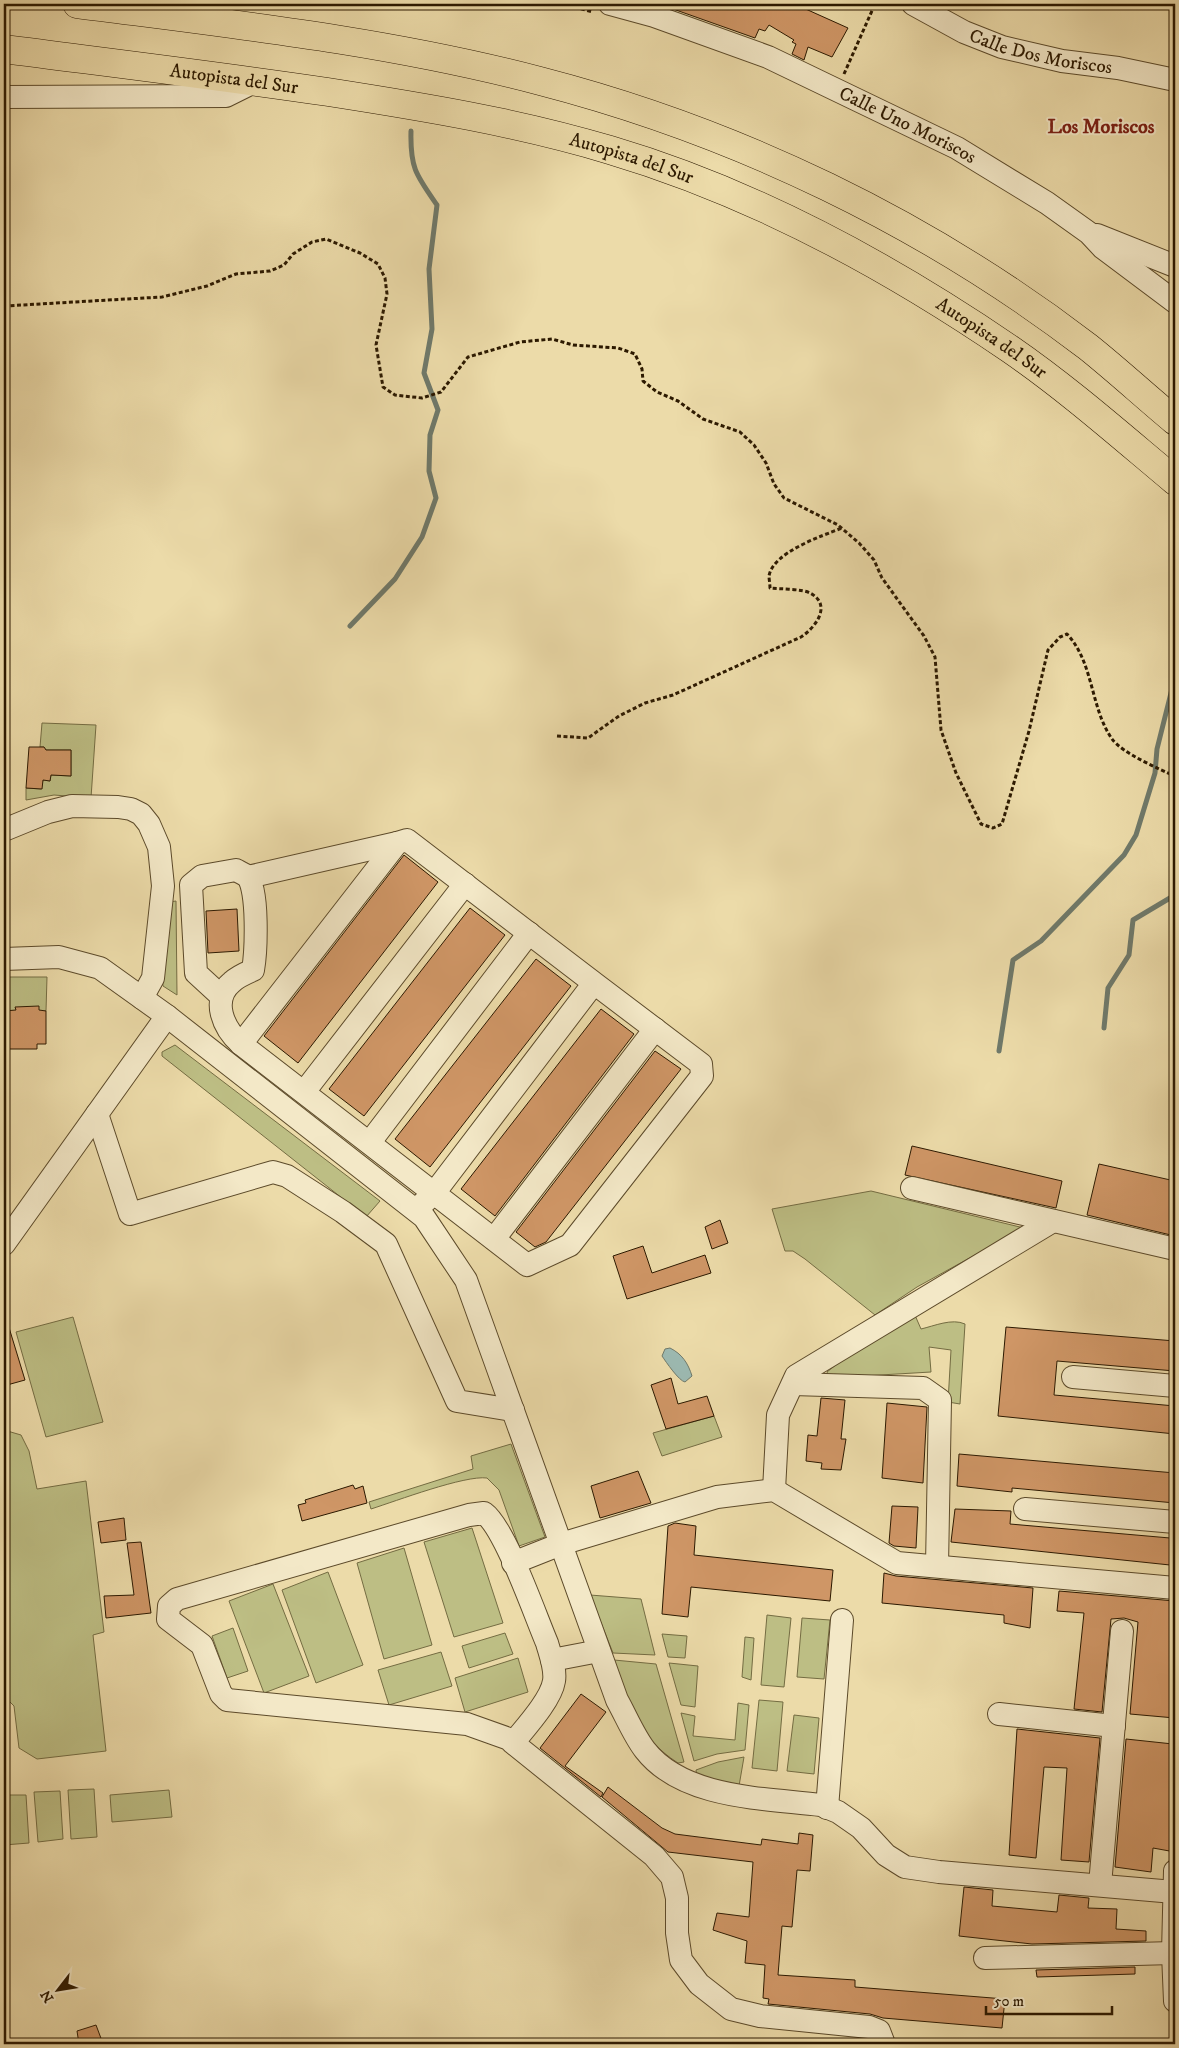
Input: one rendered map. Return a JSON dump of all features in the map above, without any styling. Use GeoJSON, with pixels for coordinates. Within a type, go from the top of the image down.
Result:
{"type":"FeatureCollection","features":[{"type":"Feature","properties":{"kind":"highway"},"geometry":{"type":"LineString","coordinates":[[77,4],[224,23],[421,54],[540,81],[660,117],[753,152],[844,195],[917,234],[1020,299],[1089,348],[1175,421]]}},
{"type":"Feature","properties":{"kind":"highway","name":"Autopista del Sur"},"geometry":{"type":"LineString","coordinates":[[4,49],[256,81],[453,111],[532,128],[622,154],[693,180],[786,218],[878,266],[1011,350],[1100,418],[1175,481]]}},
{"type":"Feature","properties":{"kind":"street","name":"Calle Dos Moriscos"},"geometry":{"type":"LineString","coordinates":[[913,4],[964,32],[1002,47],[1062,61],[1118,68],[1175,80]]}},
{"type":"Feature","properties":{"kind":"street","name":"Calle Uno Moriscos"},"geometry":{"type":"LineString","coordinates":[[603,8],[654,16],[776,61],[956,148],[1048,203],[1089,233],[1103,248],[1175,302]]}},
{"type":"Feature","properties":{"kind":"street"},"geometry":{"type":"LineString","coordinates":[[4,97],[226,96],[256,81]]}},
{"type":"Feature","properties":{"kind":"street"},"geometry":{"type":"LineString","coordinates":[[1089,233],[1175,266]]}},
{"type":"Feature","properties":{"kind":"street"},"geometry":{"type":"LineString","coordinates":[[4,830],[48,812],[72,806],[118,807],[131,809],[141,814],[149,824],[158,847],[163,886],[153,978],[142,998]]}},
{"type":"Feature","properties":{"kind":"street"},"geometry":{"type":"LineString","coordinates":[[221,996],[196,972],[191,885],[202,876],[236,870],[248,877],[254,894],[255,957],[252,970],[231,982],[221,996],[222,1018],[230,1034],[526,1265],[570,1245],[702,1076],[701,1064],[407,840],[248,877]]}},
{"type":"Feature","properties":{"kind":"street"},"geometry":{"type":"LineString","coordinates":[[242,1044],[397,843]]}},
{"type":"Feature","properties":{"kind":"street"},"geometry":{"type":"LineString","coordinates":[[304,1092],[465,884]]}},
{"type":"Feature","properties":{"kind":"street"},"geometry":{"type":"LineString","coordinates":[[370,1142],[530,933]]}},
{"type":"Feature","properties":{"kind":"street"},"geometry":{"type":"LineString","coordinates":[[4,959],[59,957],[100,968],[168,1016],[424,1217],[466,1280],[617,1700],[645,1750],[662,1768],[686,1782],[712,1790],[827,1808],[838,1812],[860,1828],[886,1855],[905,1867],[939,1872],[1100,1885],[1175,1882],[1173,1953],[1175,2001]]}},
{"type":"Feature","properties":{"kind":"street"},"geometry":{"type":"LineString","coordinates":[[416,1210],[434,1192],[594,983]]}},
{"type":"Feature","properties":{"kind":"street"},"geometry":{"type":"LineString","coordinates":[[4,1244],[168,1016]]}},
{"type":"Feature","properties":{"kind":"street"},"geometry":{"type":"LineString","coordinates":[[494,1239],[655,1029]]}},
{"type":"Feature","properties":{"kind":"street"},"geometry":{"type":"LineString","coordinates":[[97,1114],[130,1214],[273,1172],[287,1176],[343,1212],[386,1244],[446,1382],[457,1401],[513,1410]]}},
{"type":"Feature","properties":{"kind":"street"},"geometry":{"type":"LineString","coordinates":[[912,1188],[1175,1249]]}},
{"type":"Feature","properties":{"kind":"street"},"geometry":{"type":"LineString","coordinates":[[774,1490],[778,1415],[796,1376],[1053,1221]]}},
{"type":"Feature","properties":{"kind":"street"},"geometry":{"type":"LineString","coordinates":[[1073,1377],[1175,1386]]}},
{"type":"Feature","properties":{"kind":"street"},"geometry":{"type":"LineString","coordinates":[[793,1384],[923,1388],[940,1400],[938,1566]]}},
{"type":"Feature","properties":{"kind":"street"},"geometry":{"type":"LineString","coordinates":[[513,1563],[561,1544],[717,1497],[774,1490],[897,1563],[1175,1587]]}},
{"type":"Feature","properties":{"kind":"street"},"geometry":{"type":"LineString","coordinates":[[1024,1509],[1175,1522]]}},
{"type":"Feature","properties":{"kind":"street"},"geometry":{"type":"LineString","coordinates":[[513,1743],[544,1702],[554,1682],[552,1660],[493,1519],[484,1513],[469,1515],[177,1599],[168,1606],[168,1619],[202,1644],[221,1694],[227,1700],[467,1724],[486,1730],[513,1743],[654,1856],[672,1877],[677,1898],[677,1933],[681,1960],[698,1984],[732,2009],[760,2016],[869,2027],[880,2031],[884,2044]]}},
{"type":"Feature","properties":{"kind":"street"},"geometry":{"type":"LineString","coordinates":[[827,1808],[842,1620]]}},
{"type":"Feature","properties":{"kind":"street"},"geometry":{"type":"LineString","coordinates":[[1100,1885],[1122,1631]]}},
{"type":"Feature","properties":{"kind":"street"},"geometry":{"type":"LineString","coordinates":[[552,1660],[599,1651]]}},
{"type":"Feature","properties":{"kind":"street"},"geometry":{"type":"LineString","coordinates":[[999,1714],[1114,1726]]}},
{"type":"Feature","properties":{"kind":"street"},"geometry":{"type":"LineString","coordinates":[[985,1958],[1173,1953]]}},
{"type":"Feature","properties":{"kind":"path"},"geometry":{"type":"LineString","coordinates":[[562,4],[603,8]]}},
{"type":"Feature","properties":{"kind":"path"},"geometry":{"type":"LineString","coordinates":[[841,82],[875,4]]}},
{"type":"Feature","properties":{"kind":"path"},"geometry":{"type":"LineString","coordinates":[[4,306],[162,298],[207,286],[236,274],[270,271],[284,265],[293,254],[312,242],[326,239],[360,253],[378,264],[385,278],[387,294],[376,345],[383,387],[395,395],[422,398],[441,392],[468,357],[520,342],[552,339],[572,345],[618,348],[635,354],[642,369],[643,381],[657,392],[678,401],[703,419],[740,432],[754,445],[766,463],[774,484],[784,498],[842,528],[874,560],[882,578],[924,636],[935,657],[941,730],[956,773],[981,824],[993,828],[1002,824],[1029,731],[1048,650],[1060,637],[1067,634],[1077,645],[1089,673],[1099,711],[1113,740],[1132,754],[1175,776]]}},
{"type":"Feature","properties":{"kind":"path"},"geometry":{"type":"LineString","coordinates":[[557,736],[588,738],[619,716],[715,677],[801,637],[814,629],[821,613],[820,602],[810,592],[770,588],[769,576],[774,564],[797,547],[842,528]]}},
{"type":"Feature","properties":{"kind":"green space"},"geometry":{"type":"Polygon","coordinates":[[[42,723],[96,725],[91,798],[54,795],[26,800],[26,788],[41,789],[43,780],[50,781],[51,775],[71,776],[71,750],[46,750],[44,747],[40,747],[42,723]]]}},
{"type":"Feature","properties":{"kind":"green space"},"geometry":{"type":"Polygon","coordinates":[[[176,901],[177,995],[163,986],[162,975],[169,902],[176,901]]]}},
{"type":"Feature","properties":{"kind":"green space"},"geometry":{"type":"Polygon","coordinates":[[[4,977],[47,977],[46,1011],[4,1011],[4,977]]]}},
{"type":"Feature","properties":{"kind":"green space"},"geometry":{"type":"Polygon","coordinates":[[[175,1045],[380,1201],[366,1217],[162,1056],[162,1052],[175,1045]]]}},
{"type":"Feature","properties":{"kind":"green space"},"geometry":{"type":"Polygon","coordinates":[[[871,1191],[1024,1228],[917,1287],[875,1315],[805,1259],[793,1251],[785,1251],[772,1209],[871,1191]]]}},
{"type":"Feature","properties":{"kind":"green space"},"geometry":{"type":"Polygon","coordinates":[[[914,1313],[921,1329],[949,1322],[965,1324],[960,1404],[948,1402],[951,1350],[929,1347],[931,1372],[829,1378],[827,1372],[867,1340],[914,1313]]]}},
{"type":"Feature","properties":{"kind":"green space"},"geometry":{"type":"Polygon","coordinates":[[[73,1317],[103,1422],[46,1437],[16,1332],[73,1317]]]}},
{"type":"Feature","properties":{"kind":"green space"},"geometry":{"type":"Polygon","coordinates":[[[714,1416],[722,1437],[662,1456],[653,1433],[714,1416]]]}},
{"type":"Feature","properties":{"kind":"green space"},"geometry":{"type":"Polygon","coordinates":[[[4,1430],[21,1435],[29,1451],[37,1489],[86,1481],[104,1632],[93,1635],[106,1751],[37,1759],[19,1748],[14,1706],[4,1696],[4,1430]]]}},
{"type":"Feature","properties":{"kind":"green space"},"geometry":{"type":"Polygon","coordinates":[[[511,1444],[545,1537],[519,1546],[499,1490],[487,1478],[463,1480],[447,1484],[371,1509],[369,1502],[473,1469],[471,1456],[511,1444]]]}},
{"type":"Feature","properties":{"kind":"green space"},"geometry":{"type":"Polygon","coordinates":[[[472,1528],[503,1623],[454,1637],[424,1542],[472,1528]]]}},
{"type":"Feature","properties":{"kind":"green space"},"geometry":{"type":"Polygon","coordinates":[[[404,1548],[432,1645],[384,1659],[357,1563],[404,1548]]]}},
{"type":"Feature","properties":{"kind":"green space"},"geometry":{"type":"Polygon","coordinates":[[[328,1572],[363,1665],[316,1683],[282,1590],[328,1572]]]}},
{"type":"Feature","properties":{"kind":"green space"},"geometry":{"type":"Polygon","coordinates":[[[273,1584],[309,1676],[264,1693],[229,1601],[273,1584]]]}},
{"type":"Feature","properties":{"kind":"green space"},"geometry":{"type":"Polygon","coordinates":[[[590,1595],[641,1599],[655,1655],[613,1653],[590,1595]]]}},
{"type":"Feature","properties":{"kind":"green space"},"geometry":{"type":"Polygon","coordinates":[[[767,1615],[791,1618],[784,1687],[761,1685],[767,1615]]]}},
{"type":"Feature","properties":{"kind":"green space"},"geometry":{"type":"Polygon","coordinates":[[[802,1618],[830,1620],[824,1679],[797,1677],[802,1618]]]}},
{"type":"Feature","properties":{"kind":"green space"},"geometry":{"type":"Polygon","coordinates":[[[233,1628],[248,1671],[227,1678],[212,1636],[233,1628]]]}},
{"type":"Feature","properties":{"kind":"green space"},"geometry":{"type":"Polygon","coordinates":[[[505,1633],[513,1654],[469,1668],[462,1646],[505,1633]]]}},
{"type":"Feature","properties":{"kind":"green space"},"geometry":{"type":"Polygon","coordinates":[[[662,1634],[687,1636],[685,1658],[668,1657],[662,1634]]]}},
{"type":"Feature","properties":{"kind":"green space"},"geometry":{"type":"Polygon","coordinates":[[[745,1637],[754,1638],[751,1680],[742,1677],[745,1637]]]}},
{"type":"Feature","properties":{"kind":"green space"},"geometry":{"type":"Polygon","coordinates":[[[441,1652],[452,1686],[389,1705],[378,1670],[441,1652]]]}},
{"type":"Feature","properties":{"kind":"green space"},"geometry":{"type":"Polygon","coordinates":[[[518,1658],[528,1692],[465,1712],[455,1678],[518,1658]]]}},
{"type":"Feature","properties":{"kind":"green space"},"geometry":{"type":"Polygon","coordinates":[[[614,1660],[656,1664],[684,1762],[678,1763],[664,1753],[644,1731],[630,1705],[614,1660]]]}},
{"type":"Feature","properties":{"kind":"green space"},"geometry":{"type":"Polygon","coordinates":[[[669,1663],[698,1666],[695,1707],[681,1705],[669,1663]]]}},
{"type":"Feature","properties":{"kind":"green space"},"geometry":{"type":"Polygon","coordinates":[[[759,1700],[783,1702],[777,1771],[752,1768],[759,1700]]]}},
{"type":"Feature","properties":{"kind":"green space"},"geometry":{"type":"Polygon","coordinates":[[[738,1703],[749,1705],[745,1750],[717,1754],[694,1761],[681,1713],[695,1716],[693,1736],[735,1740],[738,1703]]]}},
{"type":"Feature","properties":{"kind":"green space"},"geometry":{"type":"Polygon","coordinates":[[[794,1715],[819,1718],[814,1774],[787,1771],[794,1715]]]}},
{"type":"Feature","properties":{"kind":"green space"},"geometry":{"type":"Polygon","coordinates":[[[744,1757],[739,1786],[697,1777],[696,1770],[718,1762],[744,1757]]]}},
{"type":"Feature","properties":{"kind":"green space"},"geometry":{"type":"Polygon","coordinates":[[[94,1789],[97,1837],[71,1839],[68,1790],[94,1789]]]}},
{"type":"Feature","properties":{"kind":"green space"},"geometry":{"type":"Polygon","coordinates":[[[169,1790],[172,1817],[112,1822],[110,1795],[169,1790]]]}},
{"type":"Feature","properties":{"kind":"green space"},"geometry":{"type":"Polygon","coordinates":[[[60,1791],[63,1839],[38,1842],[34,1792],[60,1791]]]}},
{"type":"Feature","properties":{"kind":"green space"},"geometry":{"type":"Polygon","coordinates":[[[4,1795],[26,1795],[29,1843],[4,1845],[4,1795]]]}},
{"type":"Feature","properties":{"kind":"water"},"geometry":{"type":"Polygon","coordinates":[[[670,1348],[684,1359],[689,1367],[692,1376],[685,1382],[676,1375],[662,1356],[665,1349],[670,1348]]]}},
{"type":"Feature","properties":{"kind":"building"},"geometry":{"type":"Polygon","coordinates":[[[659,4],[799,4],[799,6],[848,28],[832,57],[808,47],[804,60],[792,54],[796,44],[792,42],[794,40],[769,25],[765,31],[759,29],[755,38],[659,4]]]}},
{"type":"Feature","properties":{"kind":"building"},"geometry":{"type":"Polygon","coordinates":[[[29,747],[44,747],[46,750],[71,750],[71,776],[51,775],[50,781],[43,780],[42,789],[26,788],[29,747]]]}},
{"type":"Feature","properties":{"kind":"building"},"geometry":{"type":"Polygon","coordinates":[[[404,855],[438,882],[298,1063],[264,1036],[404,855]]]}},
{"type":"Feature","properties":{"kind":"building"},"geometry":{"type":"Polygon","coordinates":[[[470,908],[505,935],[364,1116],[329,1089],[470,908]]]}},
{"type":"Feature","properties":{"kind":"building"},"geometry":{"type":"Polygon","coordinates":[[[237,909],[239,951],[208,953],[206,911],[237,909]]]}},
{"type":"Feature","properties":{"kind":"building"},"geometry":{"type":"Polygon","coordinates":[[[536,959],[571,986],[430,1167],[395,1139],[536,959]]]}},
{"type":"Feature","properties":{"kind":"building"},"geometry":{"type":"Polygon","coordinates":[[[39,1006],[39,1010],[46,1011],[46,1044],[37,1044],[37,1049],[8,1049],[7,1043],[4,1043],[4,1011],[16,1010],[15,1007],[39,1006]]]}},
{"type":"Feature","properties":{"kind":"building"},"geometry":{"type":"Polygon","coordinates":[[[601,1009],[634,1034],[495,1216],[461,1189],[601,1009]]]}},
{"type":"Feature","properties":{"kind":"building"},"geometry":{"type":"Polygon","coordinates":[[[655,1051],[681,1069],[546,1242],[535,1247],[516,1232],[655,1051]]]}},
{"type":"Feature","properties":{"kind":"building"},"geometry":{"type":"Polygon","coordinates":[[[912,1146],[1062,1181],[1056,1208],[905,1175],[912,1146]]]}},
{"type":"Feature","properties":{"kind":"building"},"geometry":{"type":"Polygon","coordinates":[[[1099,1164],[1175,1181],[1175,1236],[1087,1215],[1099,1164]]]}},
{"type":"Feature","properties":{"kind":"building"},"geometry":{"type":"Polygon","coordinates":[[[720,1220],[728,1243],[712,1249],[705,1227],[720,1220]]]}},
{"type":"Feature","properties":{"kind":"building"},"geometry":{"type":"Polygon","coordinates":[[[643,1246],[652,1273],[705,1255],[711,1273],[627,1299],[613,1256],[643,1246]]]}},
{"type":"Feature","properties":{"kind":"building"},"geometry":{"type":"Polygon","coordinates":[[[4,1321],[7,1321],[25,1380],[7,1385],[4,1372],[4,1321]]]}},
{"type":"Feature","properties":{"kind":"building"},"geometry":{"type":"Polygon","coordinates":[[[1006,1327],[1175,1341],[1175,1371],[1057,1361],[1054,1395],[1175,1406],[1175,1434],[998,1416],[1006,1327]]]}},
{"type":"Feature","properties":{"kind":"building"},"geometry":{"type":"Polygon","coordinates":[[[671,1378],[678,1404],[707,1396],[714,1416],[666,1429],[651,1385],[671,1378]]]}},
{"type":"Feature","properties":{"kind":"building"},"geometry":{"type":"Polygon","coordinates":[[[821,1398],[845,1400],[841,1439],[846,1439],[841,1470],[821,1469],[822,1463],[806,1461],[808,1435],[817,1436],[821,1398]]]}},
{"type":"Feature","properties":{"kind":"building"},"geometry":{"type":"Polygon","coordinates":[[[887,1403],[927,1407],[923,1483],[882,1478],[887,1403]]]}},
{"type":"Feature","properties":{"kind":"building"},"geometry":{"type":"Polygon","coordinates":[[[959,1454],[1175,1473],[1175,1503],[1012,1488],[1012,1492],[957,1486],[959,1454]]]}},
{"type":"Feature","properties":{"kind":"building"},"geometry":{"type":"Polygon","coordinates":[[[638,1471],[651,1503],[600,1518],[591,1486],[638,1471]]]}},
{"type":"Feature","properties":{"kind":"building"},"geometry":{"type":"Polygon","coordinates":[[[353,1485],[355,1489],[363,1486],[367,1503],[302,1521],[298,1505],[306,1503],[305,1500],[353,1485]]]}},
{"type":"Feature","properties":{"kind":"building"},"geometry":{"type":"Polygon","coordinates":[[[892,1506],[918,1507],[916,1548],[894,1546],[889,1543],[892,1506]]]}},
{"type":"Feature","properties":{"kind":"building"},"geometry":{"type":"Polygon","coordinates":[[[955,1509],[1011,1511],[1010,1524],[1170,1538],[1170,1565],[951,1542],[955,1509]]]}},
{"type":"Feature","properties":{"kind":"building"},"geometry":{"type":"Polygon","coordinates":[[[124,1518],[126,1540],[101,1543],[98,1522],[124,1518]]]}},
{"type":"Feature","properties":{"kind":"building"},"geometry":{"type":"Polygon","coordinates":[[[675,1523],[696,1526],[694,1555],[833,1570],[830,1601],[691,1587],[688,1617],[662,1614],[668,1526],[675,1523]]]}},
{"type":"Feature","properties":{"kind":"building"},"geometry":{"type":"Polygon","coordinates":[[[141,1542],[151,1613],[106,1618],[104,1596],[134,1595],[127,1543],[141,1542]]]}},
{"type":"Feature","properties":{"kind":"building"},"geometry":{"type":"Polygon","coordinates":[[[884,1573],[896,1576],[1033,1588],[1030,1628],[1004,1623],[1004,1615],[882,1603],[884,1573]]]}},
{"type":"Feature","properties":{"kind":"building"},"geometry":{"type":"Polygon","coordinates":[[[1059,1591],[1175,1601],[1175,1718],[1130,1714],[1138,1622],[1124,1618],[1111,1619],[1102,1712],[1074,1709],[1084,1613],[1057,1611],[1059,1591]]]}},
{"type":"Feature","properties":{"kind":"building"},"geometry":{"type":"Polygon","coordinates":[[[581,1694],[606,1712],[565,1766],[603,1793],[601,1797],[540,1748],[581,1694]]]}},
{"type":"Feature","properties":{"kind":"building"},"geometry":{"type":"Polygon","coordinates":[[[1017,1729],[1100,1738],[1089,1862],[1061,1860],[1067,1768],[1044,1767],[1036,1858],[1009,1855],[1017,1729]]]}},
{"type":"Feature","properties":{"kind":"building"},"geometry":{"type":"Polygon","coordinates":[[[1126,1739],[1173,1744],[1175,1752],[1175,1852],[1153,1848],[1151,1872],[1115,1867],[1126,1739]]]}},
{"type":"Feature","properties":{"kind":"building"},"geometry":{"type":"Polygon","coordinates":[[[608,1787],[662,1828],[675,1834],[761,1845],[762,1839],[798,1844],[799,1833],[813,1835],[810,1871],[797,1870],[792,1927],[782,1926],[778,1975],[855,1980],[855,1987],[1005,1999],[1002,2028],[883,2018],[870,2014],[768,2004],[769,1999],[763,1998],[765,1965],[745,1963],[747,1941],[713,1930],[717,1913],[749,1917],[753,1862],[668,1852],[602,1797],[608,1787]]]}},
{"type":"Feature","properties":{"kind":"building"},"geometry":{"type":"Polygon","coordinates":[[[964,1887],[993,1890],[992,1906],[1057,1912],[1059,1895],[1089,1898],[1088,1908],[1117,1909],[1116,1929],[1146,1931],[1146,1941],[1032,1944],[959,1936],[964,1887]]]}},
{"type":"Feature","properties":{"kind":"building"},"geometry":{"type":"Polygon","coordinates":[[[1135,1967],[1135,1974],[1037,1977],[1036,1970],[1135,1967]]]}},
{"type":"Feature","properties":{"kind":"building"},"geometry":{"type":"Polygon","coordinates":[[[96,2025],[102,2041],[79,2044],[77,2031],[96,2025]]]}},
{"type":"Feature","properties":{"kind":"waterway"},"geometry":{"type":"LineString","coordinates":[[350,626],[395,579],[422,537],[436,498],[429,471],[430,435],[438,410],[424,373],[432,329],[429,269],[437,205],[419,178],[413,163],[411,131]]}},
{"type":"Feature","properties":{"kind":"waterway"},"geometry":{"type":"LineString","coordinates":[[999,1051],[1013,960],[1041,941],[1124,855],[1136,835],[1155,773],[1157,749],[1175,677]]}},
{"type":"Feature","properties":{"kind":"waterway"},"geometry":{"type":"LineString","coordinates":[[1104,1028],[1108,988],[1129,955],[1133,920],[1175,895]]}},
{"type":"Feature","properties":{"kind":"district","name":"Los Moriscos"},"geometry":{"type":"Point","coordinates":[1101,127]}}]}
